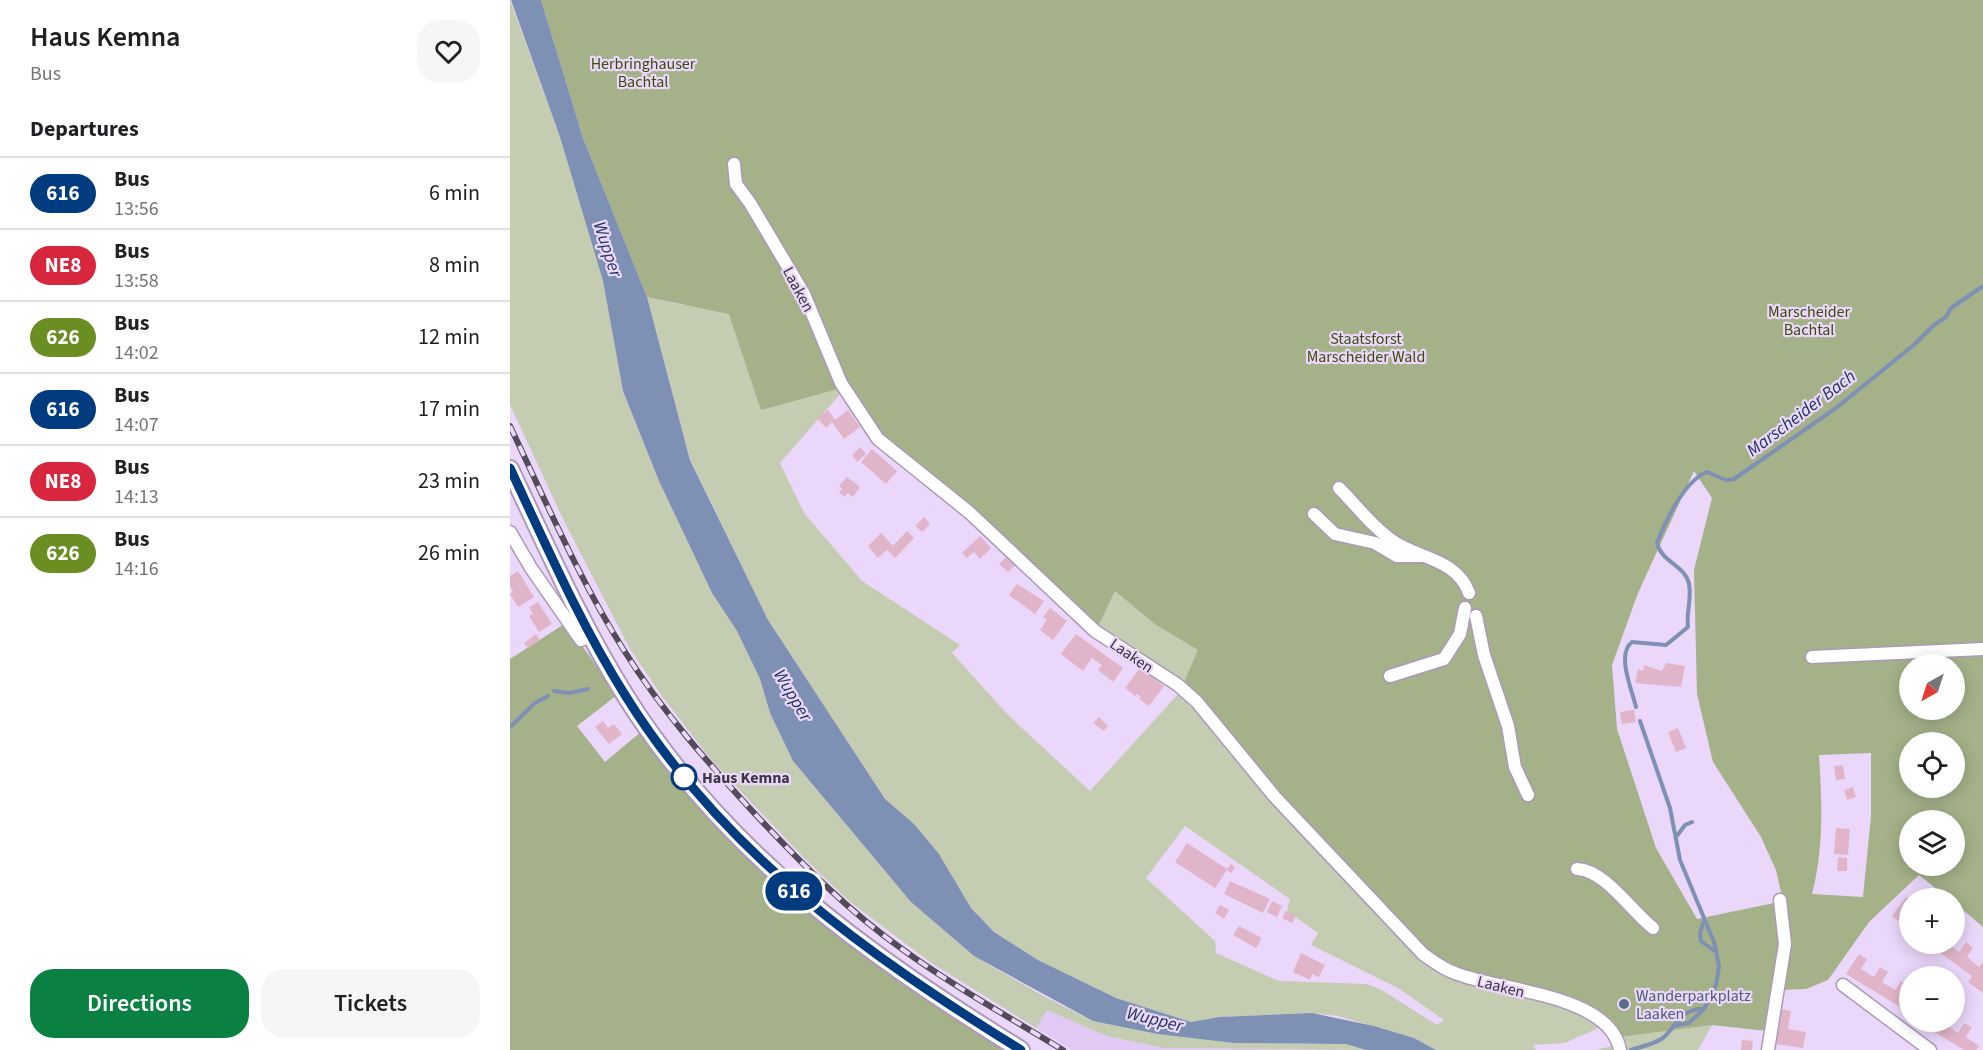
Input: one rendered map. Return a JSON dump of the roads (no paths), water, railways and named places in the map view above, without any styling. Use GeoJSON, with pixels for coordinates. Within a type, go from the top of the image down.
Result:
{"type":"FeatureCollection","features":[{"type":"Feature","properties":{"kind":"main road"},"geometry":{"type":"LineString","coordinates":[[510,468],[590,636],[626,697],[683,775],[756,856],[808,903],[861,945],[1021,1050]]}},
{"type":"Feature","properties":{"kind":"street","name":"Laaken"},"geometry":{"type":"LineString","coordinates":[[734,164],[732,173],[736,184],[750,203],[804,294],[842,382],[878,439],[970,513],[1095,631],[1178,685],[1197,702],[1275,797],[1423,954],[1453,973],[1569,1003],[1606,1024],[1617,1036],[1620,1049]]}},
{"type":"Feature","properties":{"kind":"street"},"geometry":{"type":"LineString","coordinates":[[1339,488],[1396,543],[1449,567],[1465,582],[1469,593]]}},
{"type":"Feature","properties":{"kind":"street"},"geometry":{"type":"LineString","coordinates":[[1314,514],[1335,534],[1375,543],[1397,556],[1429,556]]}},
{"type":"Feature","properties":{"kind":"street"},"geometry":{"type":"LineString","coordinates":[[510,532],[581,640],[590,636]]}},
{"type":"Feature","properties":{"kind":"street"},"geometry":{"type":"LineString","coordinates":[[1390,676],[1444,659],[1460,634],[1465,608]]}},
{"type":"Feature","properties":{"kind":"street"},"geometry":{"type":"LineString","coordinates":[[1476,616],[1484,655],[1508,726],[1515,767],[1528,795]]}},
{"type":"Feature","properties":{"kind":"street"},"geometry":{"type":"LineString","coordinates":[[1812,657],[1983,649]]}},
{"type":"Feature","properties":{"kind":"street"},"geometry":{"type":"LineString","coordinates":[[1577,869],[1588,869],[1608,883],[1637,915],[1653,928]]}},
{"type":"Feature","properties":{"kind":"street"},"geometry":{"type":"LineString","coordinates":[[1768,1050],[1785,944],[1780,900]]}},
{"type":"Feature","properties":{"kind":"street"},"geometry":{"type":"LineString","coordinates":[[1843,985],[1930,1050]]}},
{"type":"Feature","properties":{"kind":"water","name":"Wupper"},"geometry":{"type":"Polygon","coordinates":[[[511,0],[541,0],[583,138],[647,297],[690,460],[768,620],[885,799],[914,824],[939,854],[971,908],[994,932],[1038,960],[1116,998],[1191,1022],[1219,1017],[1312,1013],[1374,1026],[1414,1038],[1436,1050],[1366,1050],[1346,1044],[1234,1043],[1158,1034],[1093,1021],[974,956],[911,902],[793,761],[770,713],[760,679],[737,631],[712,593],[659,481],[623,391],[603,281],[560,137],[511,0]]]}},
{"type":"Feature","properties":{"kind":"waterway","name":"Marscheider Bach"},"geometry":{"type":"LineString","coordinates":[[1636,707],[1626,673],[1627,648],[1632,642],[1666,645],[1688,627],[1690,589],[1687,578],[1663,555],[1657,543],[1670,514],[1683,493],[1707,472],[1726,480],[1734,479],[1836,408],[1915,344],[1934,325],[1946,317],[1951,308],[1983,286]]}},
{"type":"Feature","properties":{"kind":"waterway"},"geometry":{"type":"LineString","coordinates":[[554,691],[569,693],[588,689]]}},
{"type":"Feature","properties":{"kind":"waterway"},"geometry":{"type":"LineString","coordinates":[[510,727],[535,703],[548,696]]}},
{"type":"Feature","properties":{"kind":"waterway","name":"Marscheider Bach"},"geometry":{"type":"LineString","coordinates":[[1631,1050],[1663,1038],[1685,1014],[1696,1009],[1704,1009],[1716,985],[1719,966],[1714,942],[1680,860],[1670,808],[1640,721]]}},
{"type":"Feature","properties":{"kind":"waterway"},"geometry":{"type":"LineString","coordinates":[[1676,837],[1685,825],[1692,822]]}},
{"type":"Feature","properties":{"kind":"waterway"},"geometry":{"type":"LineString","coordinates":[[1703,923],[1700,933],[1701,941],[1716,952]]}},
{"type":"Feature","properties":{"kind":"waterway"},"geometry":{"type":"LineString","coordinates":[[1673,1026],[1689,1023],[1704,1009]]}},
{"type":"Feature","properties":{"kind":"railway"},"geometry":{"type":"LineString","coordinates":[[510,426],[564,541],[625,652],[654,695],[720,775],[807,868],[882,934],[941,976],[1063,1050]]}},
{"type":"Feature","properties":{"kind":"place","name":"Haus Kemna"},"geometry":{"type":"Point","coordinates":[684,777]}},
{"type":"Feature","properties":{"kind":"place","name":"Wanderparkplatz Laaken"},"geometry":{"type":"Point","coordinates":[1624,1004]}},
{"type":"Feature","properties":{"kind":"park label","name":"Herbringhauser Bachtal"},"geometry":{"type":"Point","coordinates":[643,72]}},
{"type":"Feature","properties":{"kind":"park label","name":"Marscheider Bachtal"},"geometry":{"type":"Point","coordinates":[1809,320]}},
{"type":"Feature","properties":{"kind":"park label","name":"Staatsforst Marscheider Wald"},"geometry":{"type":"Point","coordinates":[1366,347]}}]}
